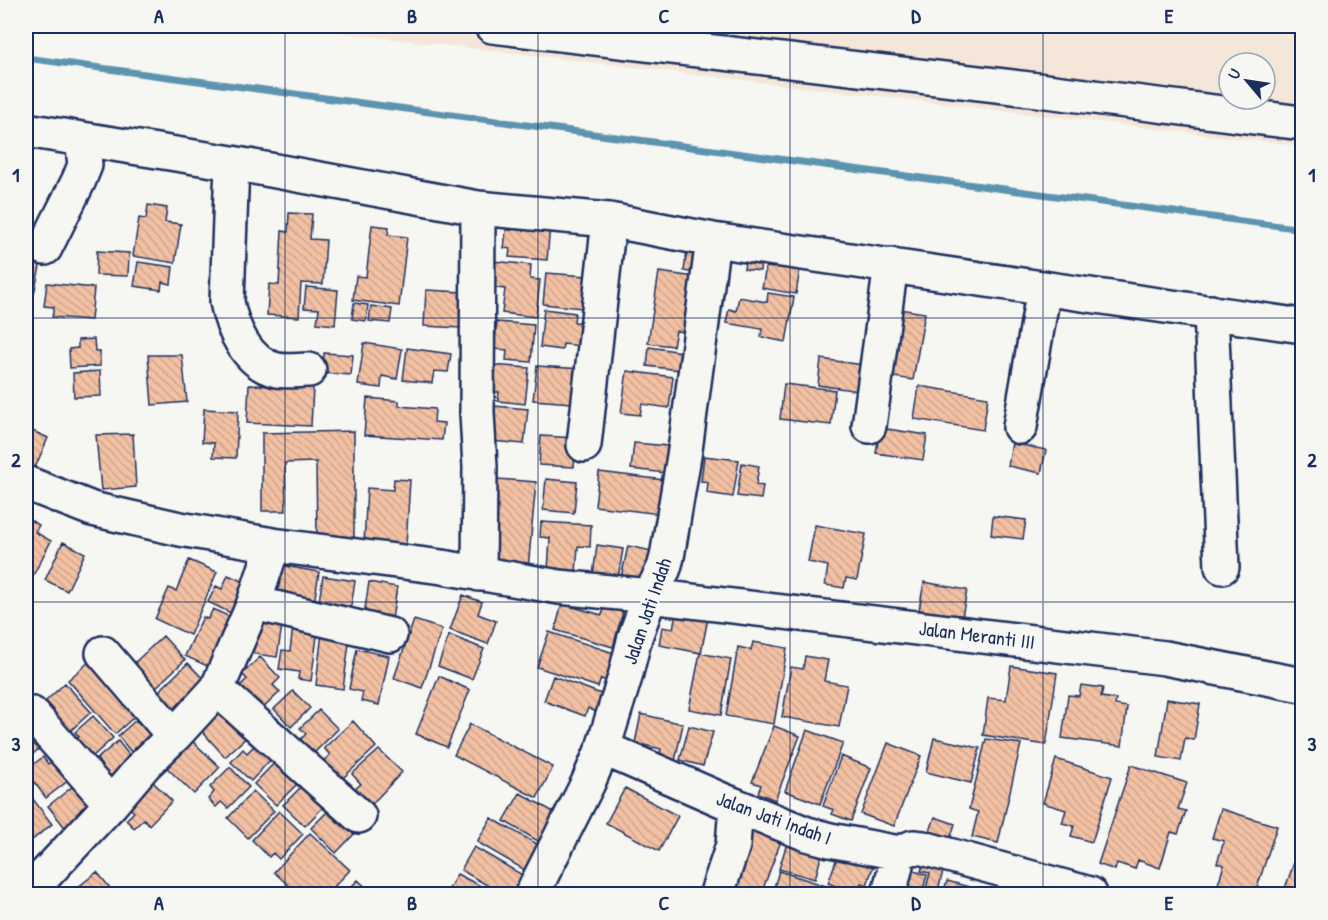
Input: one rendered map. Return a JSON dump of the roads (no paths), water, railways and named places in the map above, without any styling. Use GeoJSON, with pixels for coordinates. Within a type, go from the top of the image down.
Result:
{"type":"FeatureCollection","features":[{"type":"Feature","properties":{"kind":"street"},"geometry":{"type":"LineString","coordinates":[[492,26],[1302,123]]}},
{"type":"Feature","properties":{"kind":"street"},"geometry":{"type":"LineString","coordinates":[[26,130],[232,163],[478,207],[609,220],[713,240],[1302,326]]}},
{"type":"Feature","properties":{"kind":"street"},"geometry":{"type":"LineString","coordinates":[[45,248],[85,165],[82,139]]}},
{"type":"Feature","properties":{"kind":"street"},"geometry":{"type":"LineString","coordinates":[[232,163],[227,302],[232,323],[245,346],[264,366],[284,371],[309,370]]}},
{"type":"Feature","properties":{"kind":"street"},"geometry":{"type":"LineString","coordinates":[[478,207],[479,574]]}},
{"type":"Feature","properties":{"kind":"street"},"geometry":{"type":"LineString","coordinates":[[584,445],[609,220]]}},
{"type":"Feature","properties":{"kind":"street","name":"Jalan Jati Indah"},"geometry":{"type":"LineString","coordinates":[[532,894],[588,783],[603,748],[635,637],[650,596],[664,568],[685,450],[713,240]]}},
{"type":"Feature","properties":{"kind":"street"},"geometry":{"type":"LineString","coordinates":[[869,426],[891,265]]}},
{"type":"Feature","properties":{"kind":"street"},"geometry":{"type":"LineString","coordinates":[[1020,427],[1044,288]]}},
{"type":"Feature","properties":{"kind":"street"},"geometry":{"type":"LineString","coordinates":[[1212,312],[1222,567]]}},
{"type":"Feature","properties":{"kind":"street","name":"Jalan Meranti III"},"geometry":{"type":"LineString","coordinates":[[26,483],[92,509],[180,529],[273,545],[430,566],[559,587],[1165,658],[1302,685]]}},
{"type":"Feature","properties":{"kind":"street"},"geometry":{"type":"LineString","coordinates":[[27,894],[145,764],[217,689],[254,603],[273,545]]}},
{"type":"Feature","properties":{"kind":"street"},"geometry":{"type":"LineString","coordinates":[[254,603],[390,635]]}},
{"type":"Feature","properties":{"kind":"street"},"geometry":{"type":"LineString","coordinates":[[103,653],[174,736]]}},
{"type":"Feature","properties":{"kind":"street"},"geometry":{"type":"LineString","coordinates":[[217,689],[359,816]]}},
{"type":"Feature","properties":{"kind":"street"},"geometry":{"type":"LineString","coordinates":[[32,714],[111,804]]}},
{"type":"Feature","properties":{"kind":"street","name":"Jalan Jati Indah I"},"geometry":{"type":"LineString","coordinates":[[603,748],[807,834],[899,853],[914,847],[923,848],[1090,894]]}},
{"type":"Feature","properties":{"kind":"street"},"geometry":{"type":"LineString","coordinates":[[718,890],[733,845],[736,806]]}},
{"type":"Feature","properties":{"kind":"street"},"geometry":{"type":"LineString","coordinates":[[889,894],[899,853]]}},
{"type":"Feature","properties":{"kind":"waterway"},"geometry":{"type":"LineString","coordinates":[[26,58],[1302,229]]}}]}
